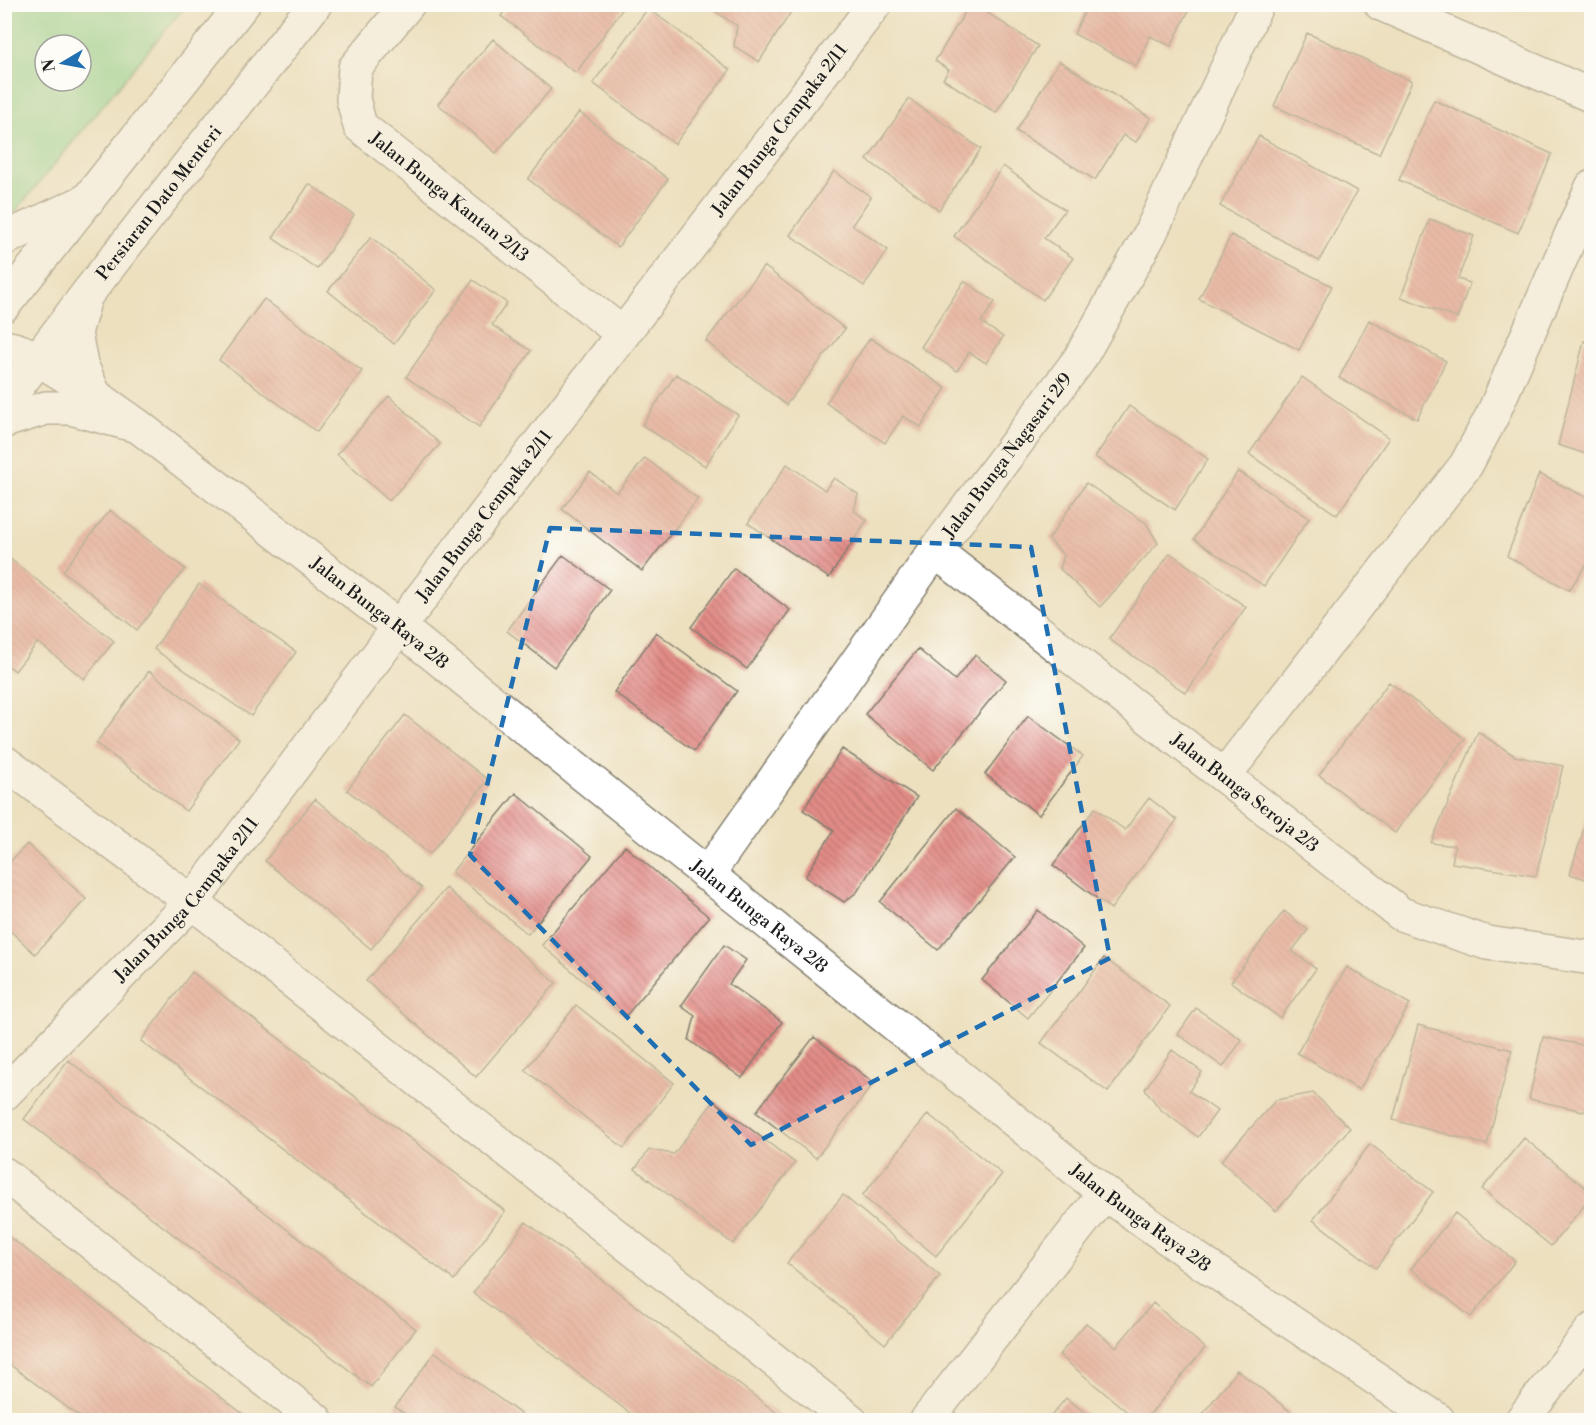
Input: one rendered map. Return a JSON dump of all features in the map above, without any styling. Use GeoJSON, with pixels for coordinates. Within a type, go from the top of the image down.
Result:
{"type":"FeatureCollection","features":[{"type":"Feature","properties":{"kind":"street"},"geometry":{"type":"LineString","coordinates":[[4,305],[243,4]]}},
{"type":"Feature","properties":{"kind":"street","name":"Persiaran Dato Menteri"},"geometry":{"type":"LineString","coordinates":[[4,404],[87,294],[315,4]]}},
{"type":"Feature","properties":{"kind":"street","name":"Jalan Bunga Kantan 2/13"},"geometry":{"type":"LineString","coordinates":[[408,4],[355,68],[353,99],[360,126],[623,334]]}},
{"type":"Feature","properties":{"kind":"street","name":"Jalan Bunga Cempaka 2/11"},"geometry":{"type":"LineString","coordinates":[[4,1094],[192,902],[874,4]]}},
{"type":"Feature","properties":{"kind":"street","name":"Jalan Bunga Nagasari 2/9"},"geometry":{"type":"LineString","coordinates":[[706,875],[935,551],[1079,360],[1150,234],[1257,4]]}},
{"type":"Feature","properties":{"kind":"street"},"geometry":{"type":"LineString","coordinates":[[1381,4],[1592,96]]}},
{"type":"Feature","properties":{"kind":"street"},"geometry":{"type":"LineString","coordinates":[[1224,776],[1466,465],[1493,414],[1592,187]]}},
{"type":"Feature","properties":{"kind":"street"},"geometry":{"type":"LineString","coordinates":[[4,239],[88,200]]}},
{"type":"Feature","properties":{"kind":"street"},"geometry":{"type":"LineString","coordinates":[[87,294],[75,333],[81,364],[94,394]]}},
{"type":"Feature","properties":{"kind":"street","name":"Jalan Bunga Raya 2/8"},"geometry":{"type":"LineString","coordinates":[[4,348],[8,346],[18,348],[94,394],[138,426],[399,627],[1105,1193],[1204,1264],[1438,1420]]}},
{"type":"Feature","properties":{"kind":"street"},"geometry":{"type":"LineString","coordinates":[[4,421],[46,408],[70,408],[138,426]]}},
{"type":"Feature","properties":{"kind":"street","name":"Jalan Bunga Seroja 2/3"},"geometry":{"type":"LineString","coordinates":[[935,551],[1401,914],[1487,942],[1592,958]]}},
{"type":"Feature","properties":{"kind":"street"},"geometry":{"type":"LineString","coordinates":[[4,762],[192,902],[850,1420]]}},
{"type":"Feature","properties":{"kind":"street"},"geometry":{"type":"LineString","coordinates":[[4,1174],[316,1420]]}},
{"type":"Feature","properties":{"kind":"street"},"geometry":{"type":"LineString","coordinates":[[927,1420],[1105,1193]]}},
{"type":"Feature","properties":{"kind":"street"},"geometry":{"type":"LineString","coordinates":[[1522,1420],[1592,1330]]}},
{"type":"Feature","properties":{"kind":"highlighted area"},"geometry":{"type":"Polygon","coordinates":[[[550,528],[1031,547],[1110,958],[751,1145],[470,855],[550,528]]]}},
{"type":"Feature","properties":{"kind":"green space"},"geometry":{"type":"Polygon","coordinates":[[[5,5],[186,5],[5,224],[5,5]]]}},
{"type":"Feature","properties":{"kind":"building"},"geometry":{"type":"Polygon","coordinates":[[[509,4],[626,4],[576,73],[501,16],[509,4]]]}},
{"type":"Feature","properties":{"kind":"building"},"geometry":{"type":"Polygon","coordinates":[[[704,4],[796,4],[759,62],[734,46],[737,26],[704,4]]]}},
{"type":"Feature","properties":{"kind":"building"},"geometry":{"type":"Polygon","coordinates":[[[970,4],[974,4],[1038,46],[996,113],[943,79],[949,70],[935,61],[970,4]]]}},
{"type":"Feature","properties":{"kind":"building"},"geometry":{"type":"Polygon","coordinates":[[[1088,4],[1192,4],[1171,46],[1150,36],[1136,66],[1074,34],[1088,4]]]}},
{"type":"Feature","properties":{"kind":"building"},"geometry":{"type":"Polygon","coordinates":[[[648,8],[730,70],[675,144],[593,83],[648,8]]]}},
{"type":"Feature","properties":{"kind":"building"},"geometry":{"type":"Polygon","coordinates":[[[1307,33],[1412,81],[1379,154],[1274,106],[1307,33]]]}},
{"type":"Feature","properties":{"kind":"building"},"geometry":{"type":"Polygon","coordinates":[[[493,39],[551,89],[496,153],[438,104],[493,39]]]}},
{"type":"Feature","properties":{"kind":"building"},"geometry":{"type":"Polygon","coordinates":[[[1059,61],[1151,118],[1136,142],[1123,135],[1095,180],[1016,131],[1059,61]]]}},
{"type":"Feature","properties":{"kind":"building"},"geometry":{"type":"Polygon","coordinates":[[[909,99],[981,149],[939,210],[867,160],[909,99]]]}},
{"type":"Feature","properties":{"kind":"building"},"geometry":{"type":"Polygon","coordinates":[[[1434,100],[1552,154],[1518,233],[1399,180],[1434,100]]]}},
{"type":"Feature","properties":{"kind":"building"},"geometry":{"type":"Polygon","coordinates":[[[579,112],[668,179],[618,247],[528,179],[579,112]]]}},
{"type":"Feature","properties":{"kind":"building"},"geometry":{"type":"Polygon","coordinates":[[[1259,136],[1357,191],[1319,261],[1220,206],[1259,136]]]}},
{"type":"Feature","properties":{"kind":"building"},"geometry":{"type":"Polygon","coordinates":[[[1003,166],[1065,210],[1044,238],[1073,258],[1043,300],[954,236],[1003,166]]]}},
{"type":"Feature","properties":{"kind":"building"},"geometry":{"type":"Polygon","coordinates":[[[834,171],[871,197],[852,225],[888,250],[864,286],[790,235],[834,171]]]}},
{"type":"Feature","properties":{"kind":"building"},"geometry":{"type":"Polygon","coordinates":[[[309,184],[354,215],[317,269],[273,238],[309,184]]]}},
{"type":"Feature","properties":{"kind":"building"},"geometry":{"type":"Polygon","coordinates":[[[1430,219],[1474,236],[1458,279],[1470,283],[1457,318],[1401,297],[1430,219]]]}},
{"type":"Feature","properties":{"kind":"building"},"geometry":{"type":"Polygon","coordinates":[[[1231,235],[1332,286],[1299,350],[1199,299],[1231,235]]]}},
{"type":"Feature","properties":{"kind":"building"},"geometry":{"type":"Polygon","coordinates":[[[371,237],[436,290],[394,344],[328,291],[371,237]]]}},
{"type":"Feature","properties":{"kind":"building"},"geometry":{"type":"Polygon","coordinates":[[[764,266],[845,329],[786,405],[706,341],[764,266]]]}},
{"type":"Feature","properties":{"kind":"building"},"geometry":{"type":"Polygon","coordinates":[[[473,280],[507,303],[492,325],[531,351],[479,427],[406,377],[473,280]]]}},
{"type":"Feature","properties":{"kind":"building"},"geometry":{"type":"Polygon","coordinates":[[[964,281],[995,302],[981,322],[1003,337],[986,363],[969,352],[957,371],[921,347],[964,281]]]}},
{"type":"Feature","properties":{"kind":"building"},"geometry":{"type":"Polygon","coordinates":[[[264,299],[362,371],[317,432],[219,360],[264,299]]]}},
{"type":"Feature","properties":{"kind":"building"},"geometry":{"type":"Polygon","coordinates":[[[1369,320],[1446,361],[1417,419],[1339,378],[1369,320]]]}},
{"type":"Feature","properties":{"kind":"building"},"geometry":{"type":"Polygon","coordinates":[[[870,338],[946,388],[921,427],[903,416],[885,443],[826,403],[870,338]]]}},
{"type":"Feature","properties":{"kind":"building"},"geometry":{"type":"Polygon","coordinates":[[[1584,341],[1592,343],[1592,456],[1558,445],[1584,341]]]}},
{"type":"Feature","properties":{"kind":"building"},"geometry":{"type":"Polygon","coordinates":[[[676,374],[738,415],[705,466],[642,425],[676,374]]]}},
{"type":"Feature","properties":{"kind":"building"},"geometry":{"type":"Polygon","coordinates":[[[1302,377],[1389,438],[1337,515],[1249,454],[1302,377]]]}},
{"type":"Feature","properties":{"kind":"building"},"geometry":{"type":"Polygon","coordinates":[[[389,396],[440,444],[389,501],[337,454],[389,396]]]}},
{"type":"Feature","properties":{"kind":"building"},"geometry":{"type":"Polygon","coordinates":[[[1129,406],[1208,459],[1175,510],[1095,457],[1129,406]]]}},
{"type":"Feature","properties":{"kind":"building"},"geometry":{"type":"Polygon","coordinates":[[[645,458],[698,499],[642,571],[562,509],[590,472],[617,493],[645,458]]]}},
{"type":"Feature","properties":{"kind":"building"},"geometry":{"type":"Polygon","coordinates":[[[787,464],[825,490],[834,478],[858,494],[854,511],[867,520],[829,578],[748,523],[787,464]]]}},
{"type":"Feature","properties":{"kind":"building"},"geometry":{"type":"Polygon","coordinates":[[[1238,471],[1309,518],[1264,586],[1194,539],[1238,471]]]}},
{"type":"Feature","properties":{"kind":"building"},"geometry":{"type":"Polygon","coordinates":[[[1539,474],[1592,500],[1592,557],[1569,590],[1507,556],[1539,474]]]}},
{"type":"Feature","properties":{"kind":"building"},"geometry":{"type":"Polygon","coordinates":[[[1086,483],[1146,523],[1158,543],[1100,607],[1060,569],[1064,556],[1049,539],[1086,483]]]}},
{"type":"Feature","properties":{"kind":"building"},"geometry":{"type":"Polygon","coordinates":[[[110,510],[185,569],[137,630],[63,571],[110,510]]]}},
{"type":"Feature","properties":{"kind":"building"},"geometry":{"type":"Polygon","coordinates":[[[1170,553],[1246,607],[1186,693],[1109,639],[1170,553]]]}},
{"type":"Feature","properties":{"kind":"building"},"geometry":{"type":"Polygon","coordinates":[[[4,554],[114,641],[84,679],[38,642],[15,671],[4,662],[4,554]]]}},
{"type":"Feature","properties":{"kind":"building"},"geometry":{"type":"Polygon","coordinates":[[[563,555],[610,590],[554,667],[507,631],[563,555]]]}},
{"type":"Feature","properties":{"kind":"building"},"geometry":{"type":"Polygon","coordinates":[[[734,568],[790,610],[747,669],[691,627],[734,568]]]}},
{"type":"Feature","properties":{"kind":"building"},"geometry":{"type":"Polygon","coordinates":[[[199,584],[296,652],[251,716],[154,649],[199,584]]]}},
{"type":"Feature","properties":{"kind":"building"},"geometry":{"type":"Polygon","coordinates":[[[656,632],[737,691],[694,751],[614,692],[656,632]]]}},
{"type":"Feature","properties":{"kind":"building"},"geometry":{"type":"Polygon","coordinates":[[[918,649],[955,680],[975,655],[1006,680],[933,770],[865,714],[918,649]]]}},
{"type":"Feature","properties":{"kind":"building"},"geometry":{"type":"Polygon","coordinates":[[[149,671],[239,739],[186,811],[96,743],[149,671]]]}},
{"type":"Feature","properties":{"kind":"building"},"geometry":{"type":"Polygon","coordinates":[[[1389,682],[1465,739],[1395,833],[1319,775],[1389,682]]]}},
{"type":"Feature","properties":{"kind":"building"},"geometry":{"type":"Polygon","coordinates":[[[405,715],[488,780],[430,854],[347,790],[405,715]]]}},
{"type":"Feature","properties":{"kind":"building"},"geometry":{"type":"Polygon","coordinates":[[[1028,716],[1083,756],[1039,815],[985,774],[1028,716]]]}},
{"type":"Feature","properties":{"kind":"building"},"geometry":{"type":"Polygon","coordinates":[[[1478,732],[1515,756],[1563,766],[1536,876],[1452,863],[1455,846],[1431,843],[1478,732]]]}},
{"type":"Feature","properties":{"kind":"building"},"geometry":{"type":"Polygon","coordinates":[[[842,749],[917,797],[857,892],[844,902],[805,877],[834,830],[803,810],[842,749]]]}},
{"type":"Feature","properties":{"kind":"building"},"geometry":{"type":"Polygon","coordinates":[[[516,793],[592,856],[528,934],[452,872],[516,793]]]}},
{"type":"Feature","properties":{"kind":"building"},"geometry":{"type":"Polygon","coordinates":[[[1149,798],[1177,820],[1111,909],[1053,865],[1095,808],[1125,830],[1149,798]]]}},
{"type":"Feature","properties":{"kind":"building"},"geometry":{"type":"Polygon","coordinates":[[[315,799],[422,888],[371,949],[265,861],[315,799]]]}},
{"type":"Feature","properties":{"kind":"building"},"geometry":{"type":"Polygon","coordinates":[[[1592,802],[1592,881],[1570,874],[1592,802]]]}},
{"type":"Feature","properties":{"kind":"building"},"geometry":{"type":"Polygon","coordinates":[[[956,808],[1015,857],[938,950],[880,902],[956,808]]]}},
{"type":"Feature","properties":{"kind":"building"},"geometry":{"type":"Polygon","coordinates":[[[27,844],[86,899],[35,954],[4,925],[4,868],[27,844]]]}},
{"type":"Feature","properties":{"kind":"building"},"geometry":{"type":"Polygon","coordinates":[[[625,846],[709,917],[625,1017],[542,945],[625,846]]]}},
{"type":"Feature","properties":{"kind":"building"},"geometry":{"type":"Polygon","coordinates":[[[446,888],[556,983],[476,1077],[366,981],[446,888]]]}},
{"type":"Feature","properties":{"kind":"building"},"geometry":{"type":"Polygon","coordinates":[[[1038,910],[1084,948],[1028,1018],[982,980],[1038,910]]]}},
{"type":"Feature","properties":{"kind":"building"},"geometry":{"type":"Polygon","coordinates":[[[1284,911],[1308,930],[1292,951],[1316,969],[1280,1018],[1231,982],[1284,911]]]}},
{"type":"Feature","properties":{"kind":"building"},"geometry":{"type":"Polygon","coordinates":[[[724,945],[746,960],[729,984],[782,1022],[742,1078],[689,1040],[695,1016],[681,1006],[724,945]]]}},
{"type":"Feature","properties":{"kind":"building"},"geometry":{"type":"Polygon","coordinates":[[[1104,958],[1170,1006],[1108,1092],[1041,1043],[1104,958]]]}},
{"type":"Feature","properties":{"kind":"building"},"geometry":{"type":"Polygon","coordinates":[[[1347,967],[1410,1004],[1359,1090],[1297,1053],[1347,967]]]}},
{"type":"Feature","properties":{"kind":"building"},"geometry":{"type":"Polygon","coordinates":[[[192,972],[505,1211],[454,1280],[141,1041],[192,972]]]}},
{"type":"Feature","properties":{"kind":"building"},"geometry":{"type":"Polygon","coordinates":[[[576,1005],[674,1083],[624,1148],[525,1070],[576,1005]]]}},
{"type":"Feature","properties":{"kind":"building"},"geometry":{"type":"Polygon","coordinates":[[[1196,1008],[1242,1040],[1223,1067],[1178,1034],[1196,1008]]]}},
{"type":"Feature","properties":{"kind":"building"},"geometry":{"type":"Polygon","coordinates":[[[1418,1025],[1512,1050],[1487,1145],[1393,1120],[1418,1025]]]}},
{"type":"Feature","properties":{"kind":"building"},"geometry":{"type":"Polygon","coordinates":[[[814,1037],[874,1083],[816,1158],[756,1112],[814,1037]]]}},
{"type":"Feature","properties":{"kind":"building"},"geometry":{"type":"Polygon","coordinates":[[[1543,1037],[1592,1047],[1592,1113],[1529,1099],[1543,1037]]]}},
{"type":"Feature","properties":{"kind":"building"},"geometry":{"type":"Polygon","coordinates":[[[1172,1050],[1202,1072],[1189,1091],[1217,1111],[1198,1137],[1160,1109],[1145,1089],[1172,1050]]]}},
{"type":"Feature","properties":{"kind":"building"},"geometry":{"type":"Polygon","coordinates":[[[68,1060],[416,1329],[371,1387],[24,1119],[68,1060]]]}},
{"type":"Feature","properties":{"kind":"building"},"geometry":{"type":"Polygon","coordinates":[[[1313,1093],[1350,1128],[1276,1211],[1221,1161],[1276,1100],[1313,1093]]]}},
{"type":"Feature","properties":{"kind":"building"},"geometry":{"type":"Polygon","coordinates":[[[714,1101],[795,1163],[733,1244],[635,1169],[649,1150],[674,1154],[714,1101]]]}},
{"type":"Feature","properties":{"kind":"building"},"geometry":{"type":"Polygon","coordinates":[[[928,1114],[1002,1174],[936,1256],[862,1196],[928,1114]]]}},
{"type":"Feature","properties":{"kind":"building"},"geometry":{"type":"Polygon","coordinates":[[[1524,1138],[1592,1193],[1592,1196],[1551,1246],[1482,1189],[1524,1138]]]}},
{"type":"Feature","properties":{"kind":"building"},"geometry":{"type":"Polygon","coordinates":[[[1370,1144],[1433,1192],[1376,1268],[1313,1220],[1370,1144]]]}},
{"type":"Feature","properties":{"kind":"building"},"geometry":{"type":"Polygon","coordinates":[[[843,1195],[940,1276],[885,1344],[787,1263],[843,1195]]]}},
{"type":"Feature","properties":{"kind":"building"},"geometry":{"type":"Polygon","coordinates":[[[1455,1213],[1515,1261],[1471,1317],[1411,1269],[1455,1213]]]}},
{"type":"Feature","properties":{"kind":"building"},"geometry":{"type":"Polygon","coordinates":[[[526,1222],[786,1420],[639,1420],[473,1293],[526,1222]]]}},
{"type":"Feature","properties":{"kind":"building"},"geometry":{"type":"Polygon","coordinates":[[[4,1233],[251,1420],[84,1420],[4,1360],[4,1233]]]}},
{"type":"Feature","properties":{"kind":"building"},"geometry":{"type":"Polygon","coordinates":[[[1153,1303],[1205,1348],[1145,1420],[1137,1420],[1059,1355],[1086,1323],[1116,1347],[1153,1303]]]}},
{"type":"Feature","properties":{"kind":"building"},"geometry":{"type":"Polygon","coordinates":[[[435,1352],[529,1420],[414,1420],[395,1407],[435,1352]]]}},
{"type":"Feature","properties":{"kind":"building"},"geometry":{"type":"Polygon","coordinates":[[[1237,1370],[1291,1412],[1285,1420],[1198,1420],[1237,1370]]]}},
{"type":"Feature","properties":{"kind":"building"},"geometry":{"type":"Polygon","coordinates":[[[1066,1398],[1094,1420],[1048,1420],[1066,1398]]]}}]}
